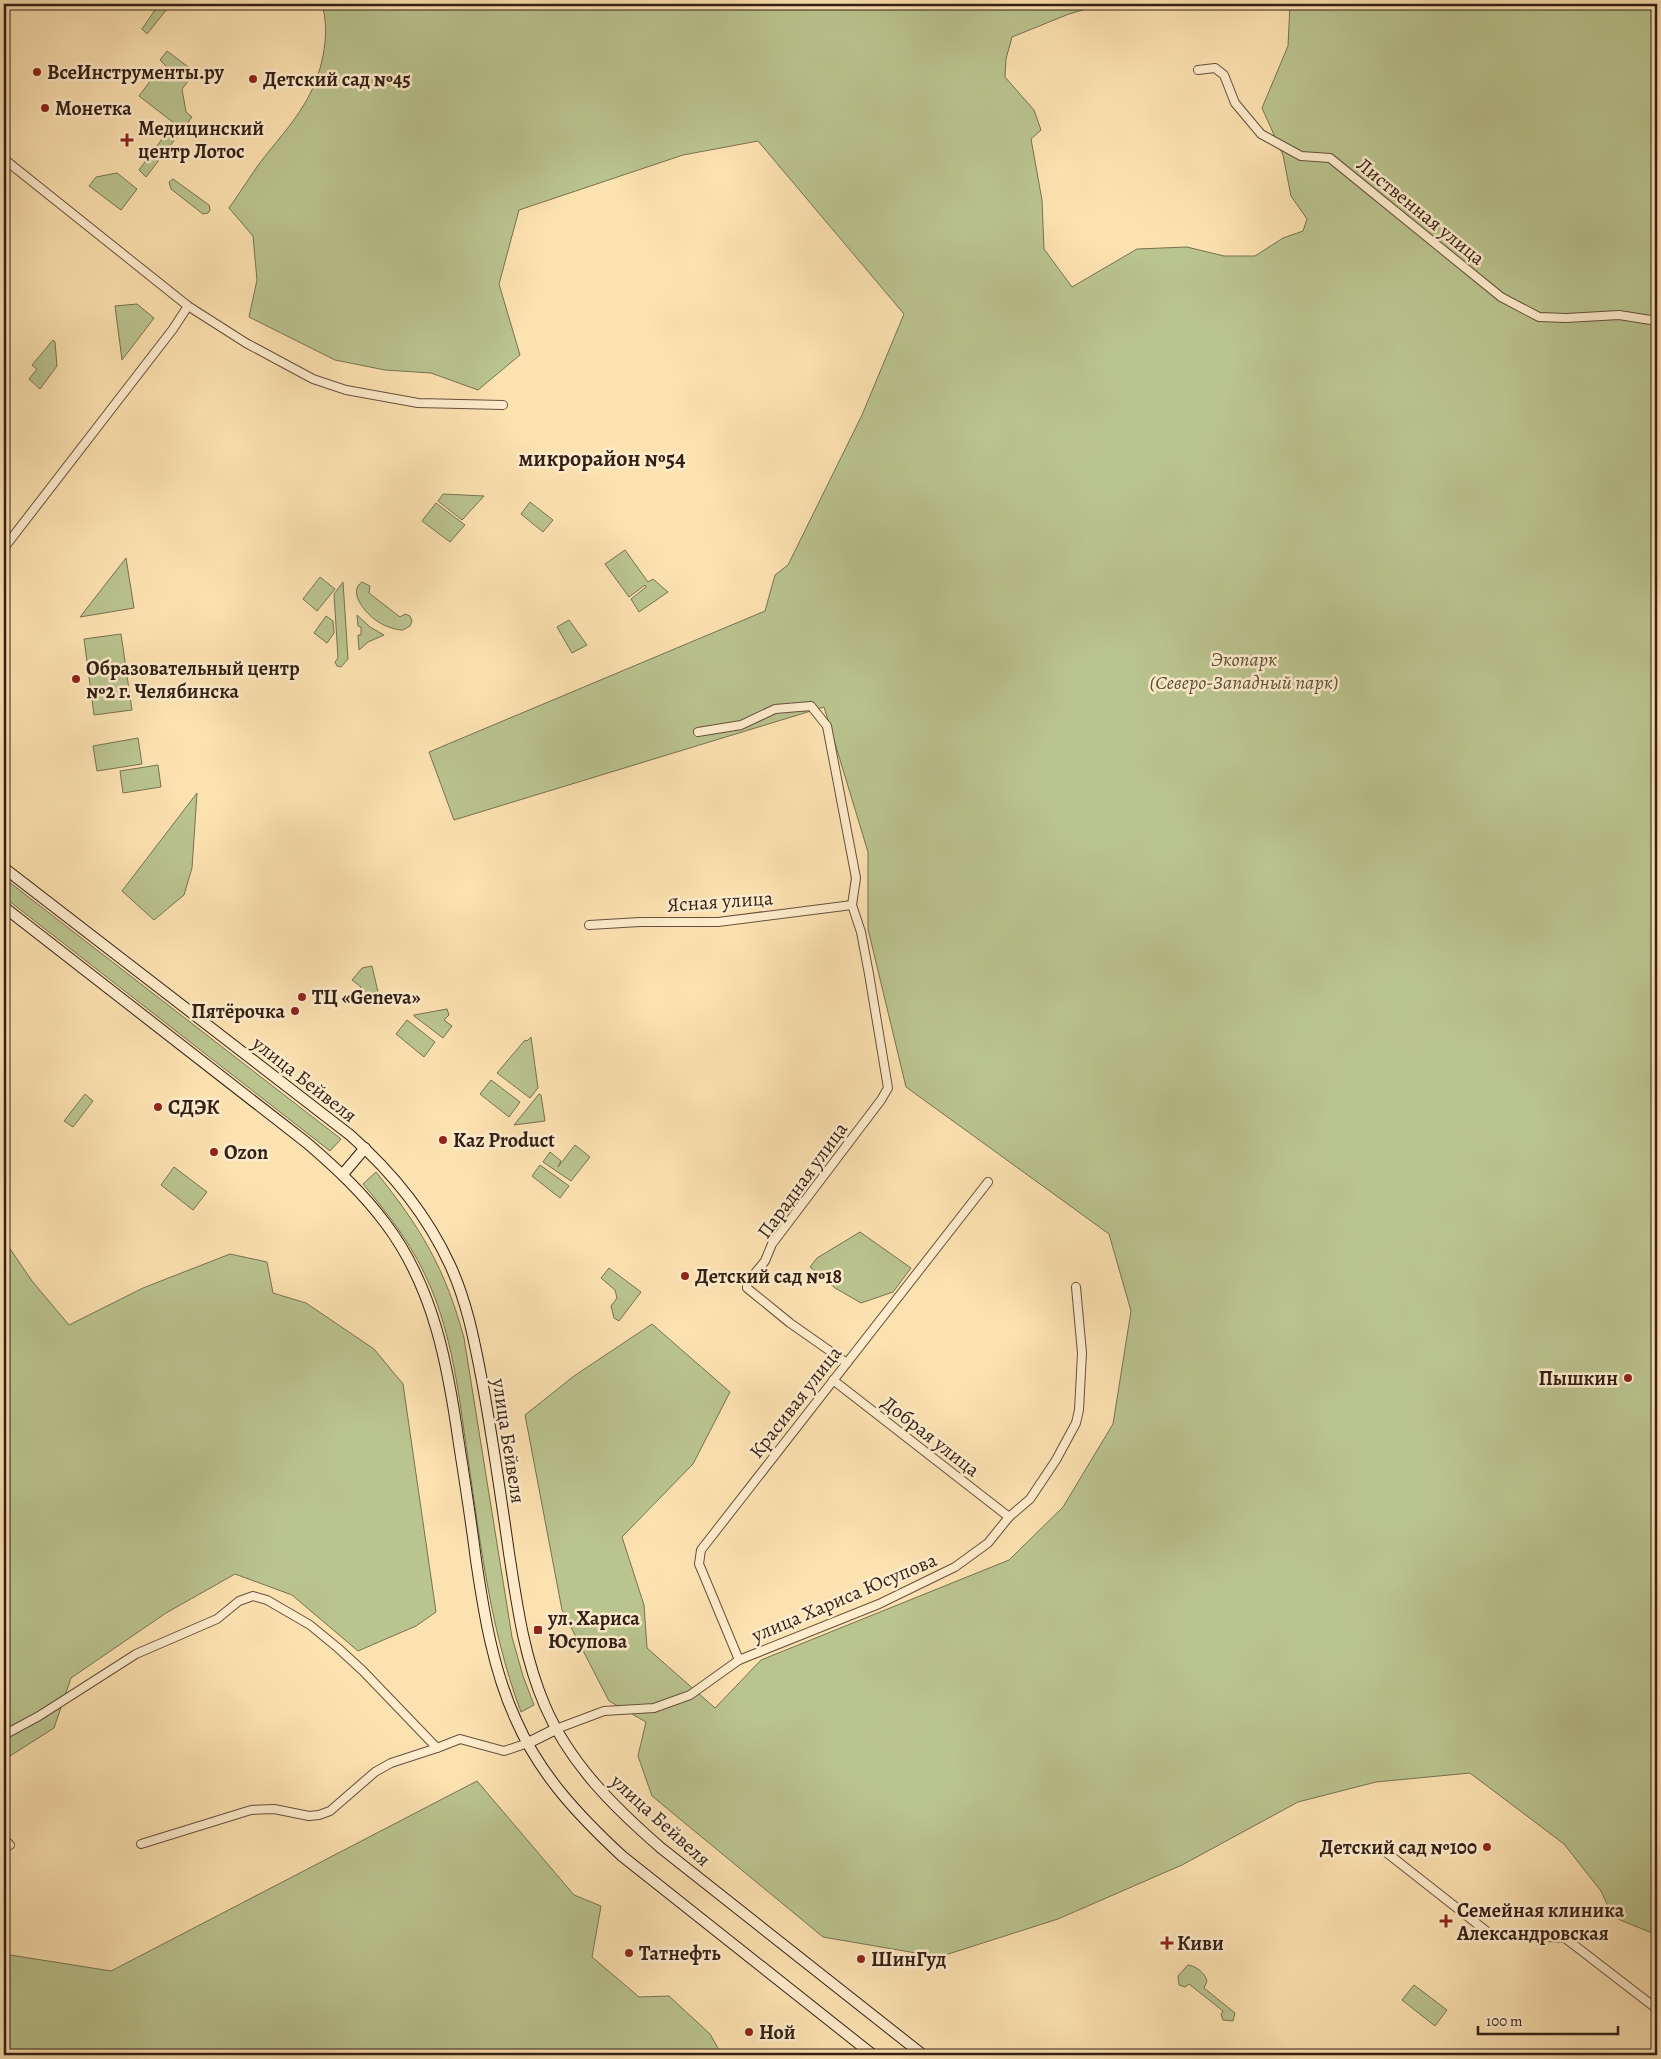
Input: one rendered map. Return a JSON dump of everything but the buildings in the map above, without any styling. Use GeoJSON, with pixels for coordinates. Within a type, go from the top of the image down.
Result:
{"type":"FeatureCollection","features":[{"type":"Feature","properties":{"kind":"main road","name":"улица Бейвеля"},"geometry":{"type":"LineString","coordinates":[[4,868],[365,1148],[389,1172],[410,1198],[430,1228],[451,1266],[472,1330],[490,1428],[518,1616],[536,1683],[556,1729],[576,1761],[621,1814],[661,1848],[923,2055]]}},
{"type":"Feature","properties":{"kind":"main road"},"geometry":{"type":"LineString","coordinates":[[4,907],[296,1133],[342,1174],[370,1204],[401,1246],[420,1282],[434,1319],[450,1380],[489,1635],[507,1699],[539,1764],[561,1794],[585,1821],[622,1856],[873,2055]]}},
{"type":"Feature","properties":{"kind":"main road"},"geometry":{"type":"LineString","coordinates":[[342,1174],[365,1148]]}},
{"type":"Feature","properties":{"kind":"main road"},"geometry":{"type":"LineString","coordinates":[[528,1743],[556,1729]]}},
{"type":"Feature","properties":{"kind":"street","name":"Лиственная улица"},"geometry":{"type":"LineString","coordinates":[[1198,70],[1215,68],[1224,75],[1235,103],[1261,134],[1301,156],[1330,158],[1501,297],[1539,317],[1566,318],[1619,315],[1657,321]]}},
{"type":"Feature","properties":{"kind":"street"},"geometry":{"type":"LineString","coordinates":[[4,159],[188,306],[246,343],[313,379],[346,390],[418,403],[503,405]]}},
{"type":"Feature","properties":{"kind":"street"},"geometry":{"type":"LineString","coordinates":[[4,548],[173,329],[188,306]]}},
{"type":"Feature","properties":{"kind":"street"},"geometry":{"type":"LineString","coordinates":[[698,732],[741,725],[775,709],[811,706],[827,726],[856,878],[852,905]]}},
{"type":"Feature","properties":{"kind":"street","name":"Ясная улица"},"geometry":{"type":"LineString","coordinates":[[589,926],[640,922],[718,922],[852,905]]}},
{"type":"Feature","properties":{"kind":"street","name":"Парадная улица"},"geometry":{"type":"LineString","coordinates":[[847,1363],[750,1292],[747,1288],[747,1283],[765,1261],[772,1244],[881,1100],[888,1088],[861,932],[852,905]]}},
{"type":"Feature","properties":{"kind":"street","name":"Красивая улица"},"geometry":{"type":"LineString","coordinates":[[739,1660],[702,1571],[700,1564],[701,1550],[988,1182]]}},
{"type":"Feature","properties":{"kind":"street","name":"улица Хариса Юсупова"},"geometry":{"type":"LineString","coordinates":[[556,1729],[604,1711],[654,1708],[690,1695],[739,1660],[879,1604],[955,1567],[988,1543],[1009,1517],[1030,1499],[1056,1460],[1076,1423],[1082,1353],[1076,1288]]}},
{"type":"Feature","properties":{"kind":"street","name":"Добрая улица"},"geometry":{"type":"LineString","coordinates":[[833,1380],[1009,1517]]}},
{"type":"Feature","properties":{"kind":"street"},"geometry":{"type":"LineString","coordinates":[[4,1735],[39,1716],[136,1654],[217,1619],[239,1601],[253,1596],[267,1600],[310,1625],[338,1648],[363,1671],[437,1748]]}},
{"type":"Feature","properties":{"kind":"street"},"geometry":{"type":"LineString","coordinates":[[141,1844],[251,1810],[274,1809],[309,1816],[319,1815],[330,1811],[375,1772],[391,1763],[460,1739],[504,1751],[528,1743]]}},
{"type":"Feature","properties":{"kind":"street"},"geometry":{"type":"LineString","coordinates":[[4,1840],[10,1845]]}},
{"type":"Feature","properties":{"kind":"street"},"geometry":{"type":"LineString","coordinates":[[1387,1854],[1490,1934],[1565,1938],[1657,2009]]}},
{"type":"Feature","properties":{"kind":"green space"},"geometry":{"type":"Polygon","coordinates":[[[159,4],[171,4],[147,34],[142,29],[159,4]]]}},
{"type":"Feature","properties":{"kind":"green space","name":"Экопарк (Северо-Западный парк)"},"geometry":{"type":"Polygon","coordinates":[[[322,4],[1103,4],[1069,14],[1012,37],[1006,59],[1005,77],[1034,110],[1041,130],[1031,139],[1042,200],[1044,249],[1072,287],[1137,249],[1187,247],[1224,256],[1255,256],[1283,238],[1303,231],[1307,219],[1291,196],[1283,155],[1262,108],[1288,46],[1290,4],[1657,4],[1657,1932],[1652,1933],[1613,1917],[1601,1891],[1564,1844],[1470,1773],[1376,1782],[1298,1802],[1182,1865],[1058,1919],[939,1957],[823,1937],[652,1796],[638,1756],[646,1722],[609,1701],[562,1610],[525,1415],[574,1376],[652,1324],[730,1392],[693,1464],[622,1537],[644,1605],[647,1648],[715,1708],[761,1660],[1009,1560],[1063,1507],[1113,1424],[1131,1311],[1109,1234],[906,1087],[868,929],[868,852],[824,707],[454,820],[429,752],[765,611],[775,575],[788,565],[862,415],[904,314],[758,141],[683,155],[519,210],[499,284],[520,355],[478,390],[431,373],[385,370],[335,360],[249,317],[257,280],[253,236],[229,208],[259,164],[295,119],[311,92],[320,68],[325,42],[325,16],[322,4]]]}},
{"type":"Feature","properties":{"kind":"green space"},"geometry":{"type":"Polygon","coordinates":[[[167,51],[195,72],[182,89],[186,112],[192,117],[146,177],[139,170],[174,123],[139,96],[157,72],[161,75],[167,67],[160,60],[167,51]]]}},
{"type":"Feature","properties":{"kind":"green space"},"geometry":{"type":"Polygon","coordinates":[[[117,173],[137,189],[121,210],[89,186],[96,177],[117,173]]]}},
{"type":"Feature","properties":{"kind":"green space"},"geometry":{"type":"Polygon","coordinates":[[[173,179],[209,205],[210,210],[208,213],[203,214],[171,189],[169,182],[173,179]]]}},
{"type":"Feature","properties":{"kind":"green space"},"geometry":{"type":"Polygon","coordinates":[[[137,304],[154,318],[122,360],[115,306],[137,304]]]}},
{"type":"Feature","properties":{"kind":"green space"},"geometry":{"type":"Polygon","coordinates":[[[53,340],[55,342],[57,366],[40,389],[29,379],[37,369],[32,365],[53,340]]]}},
{"type":"Feature","properties":{"kind":"green space"},"geometry":{"type":"Polygon","coordinates":[[[443,494],[484,496],[462,520],[438,501],[443,494]]]}},
{"type":"Feature","properties":{"kind":"green space"},"geometry":{"type":"Polygon","coordinates":[[[530,502],[553,520],[543,532],[521,514],[530,502]]]}},
{"type":"Feature","properties":{"kind":"green space"},"geometry":{"type":"Polygon","coordinates":[[[436,503],[465,525],[450,542],[422,521],[436,503]]]}},
{"type":"Feature","properties":{"kind":"green space"},"geometry":{"type":"Polygon","coordinates":[[[625,550],[648,582],[653,579],[668,592],[639,612],[631,599],[646,587],[645,585],[629,597],[605,564],[625,550]]]}},
{"type":"Feature","properties":{"kind":"green space"},"geometry":{"type":"Polygon","coordinates":[[[126,558],[134,608],[80,617],[126,558]]]}},
{"type":"Feature","properties":{"kind":"green space"},"geometry":{"type":"Polygon","coordinates":[[[320,577],[335,589],[317,611],[303,599],[320,577]]]}},
{"type":"Feature","properties":{"kind":"green space"},"geometry":{"type":"Polygon","coordinates":[[[343,582],[348,659],[341,667],[337,666],[335,662],[338,658],[334,594],[343,582]]]}},
{"type":"Feature","properties":{"kind":"green space"},"geometry":{"type":"Polygon","coordinates":[[[362,582],[370,586],[369,593],[400,617],[405,614],[410,616],[412,621],[410,626],[403,630],[397,629],[383,625],[373,618],[363,608],[357,597],[356,591],[362,582]]]}},
{"type":"Feature","properties":{"kind":"green space"},"geometry":{"type":"Polygon","coordinates":[[[357,615],[370,627],[384,635],[368,642],[359,650],[358,635],[361,635],[361,627],[358,626],[357,615]]]}},
{"type":"Feature","properties":{"kind":"green space"},"geometry":{"type":"Polygon","coordinates":[[[326,616],[333,621],[334,633],[327,643],[314,633],[326,616]]]}},
{"type":"Feature","properties":{"kind":"green space"},"geometry":{"type":"Polygon","coordinates":[[[569,620],[587,645],[572,653],[557,627],[569,620]]]}},
{"type":"Feature","properties":{"kind":"green space"},"geometry":{"type":"Polygon","coordinates":[[[121,634],[132,710],[94,715],[84,639],[121,634]]]}},
{"type":"Feature","properties":{"kind":"green space"},"geometry":{"type":"Polygon","coordinates":[[[138,738],[142,764],[97,771],[93,746],[138,738]]]}},
{"type":"Feature","properties":{"kind":"green space"},"geometry":{"type":"Polygon","coordinates":[[[158,765],[161,787],[123,793],[120,771],[158,765]]]}},
{"type":"Feature","properties":{"kind":"green space"},"geometry":{"type":"Polygon","coordinates":[[[197,793],[192,868],[184,895],[154,920],[122,891],[197,793]]]}},
{"type":"Feature","properties":{"kind":"green space"},"geometry":{"type":"Polygon","coordinates":[[[4,878],[341,1139],[330,1151],[4,897],[4,878]]]}},
{"type":"Feature","properties":{"kind":"green space"},"geometry":{"type":"Polygon","coordinates":[[[372,966],[378,992],[369,993],[361,1004],[353,998],[361,987],[352,980],[362,968],[372,966]]]}},
{"type":"Feature","properties":{"kind":"green space"},"geometry":{"type":"Polygon","coordinates":[[[447,1009],[449,1015],[444,1020],[452,1026],[443,1038],[414,1016],[414,1015],[447,1009]]]}},
{"type":"Feature","properties":{"kind":"green space"},"geometry":{"type":"Polygon","coordinates":[[[407,1020],[435,1042],[424,1057],[396,1034],[407,1020]]]}},
{"type":"Feature","properties":{"kind":"green space"},"geometry":{"type":"Polygon","coordinates":[[[531,1037],[538,1088],[530,1098],[497,1073],[525,1040],[527,1041],[531,1037]]]}},
{"type":"Feature","properties":{"kind":"green space"},"geometry":{"type":"Polygon","coordinates":[[[491,1080],[520,1102],[509,1117],[480,1094],[491,1080]]]}},
{"type":"Feature","properties":{"kind":"green space"},"geometry":{"type":"Polygon","coordinates":[[[85,1094],[93,1101],[73,1127],[64,1121],[85,1094]]]}},
{"type":"Feature","properties":{"kind":"green space"},"geometry":{"type":"Polygon","coordinates":[[[539,1094],[541,1095],[545,1121],[514,1125],[539,1094]]]}},
{"type":"Feature","properties":{"kind":"green space"},"geometry":{"type":"Polygon","coordinates":[[[575,1145],[590,1157],[571,1181],[543,1162],[550,1152],[561,1161],[558,1167],[575,1145]]]}},
{"type":"Feature","properties":{"kind":"green space"},"geometry":{"type":"Polygon","coordinates":[[[540,1165],[569,1186],[560,1198],[532,1176],[540,1165]]]}},
{"type":"Feature","properties":{"kind":"green space"},"geometry":{"type":"Polygon","coordinates":[[[174,1167],[207,1192],[193,1210],[161,1185],[174,1167]]]}},
{"type":"Feature","properties":{"kind":"green space"},"geometry":{"type":"Polygon","coordinates":[[[376,1172],[406,1212],[430,1250],[449,1290],[464,1338],[512,1637],[523,1676],[534,1705],[521,1712],[500,1645],[492,1611],[449,1343],[431,1288],[410,1246],[363,1184],[376,1172]]]}},
{"type":"Feature","properties":{"kind":"green space"},"geometry":{"type":"Polygon","coordinates":[[[860,1232],[911,1268],[893,1292],[861,1303],[835,1288],[810,1267],[817,1258],[860,1232]]]}},
{"type":"Feature","properties":{"kind":"green space"},"geometry":{"type":"Polygon","coordinates":[[[4,1240],[32,1281],[69,1325],[143,1288],[230,1254],[267,1262],[273,1293],[306,1303],[374,1349],[403,1384],[436,1612],[416,1626],[358,1651],[292,1595],[235,1574],[166,1613],[71,1678],[54,1728],[10,1756],[4,1753],[4,1240]]]}},
{"type":"Feature","properties":{"kind":"green space"},"geometry":{"type":"Polygon","coordinates":[[[609,1268],[641,1292],[619,1321],[614,1318],[611,1306],[617,1298],[615,1290],[601,1278],[609,1268]]]}},
{"type":"Feature","properties":{"kind":"green space"},"geometry":{"type":"Polygon","coordinates":[[[477,1781],[574,1895],[601,1906],[592,1957],[639,1997],[669,1996],[710,2034],[722,2055],[4,2055],[4,1954],[111,1971],[477,1781]]]}},
{"type":"Feature","properties":{"kind":"green space"},"geometry":{"type":"Polygon","coordinates":[[[1188,1965],[1200,1970],[1207,1981],[1204,1988],[1235,2013],[1233,2021],[1223,2020],[1221,2014],[1223,2011],[1189,1984],[1185,1987],[1179,1985],[1178,1976],[1188,1965]]]}},
{"type":"Feature","properties":{"kind":"green space"},"geometry":{"type":"Polygon","coordinates":[[[1414,1985],[1447,2010],[1435,2026],[1402,2000],[1414,1985]]]}},
{"type":"Feature","properties":{"kind":"place","name":"ВсеИнструменты.ру"},"geometry":{"type":"Point","coordinates":[37,72]}},
{"type":"Feature","properties":{"kind":"place","name":"Детский сад №45"},"geometry":{"type":"Point","coordinates":[253,79]}},
{"type":"Feature","properties":{"kind":"place","name":"Монетка"},"geometry":{"type":"Point","coordinates":[45,108]}},
{"type":"Feature","properties":{"kind":"place","name":"Медицинский центр Лотос"},"geometry":{"type":"Point","coordinates":[127,140]}},
{"type":"Feature","properties":{"kind":"place","name":"Образовательный центр №2 г. Челябинска"},"geometry":{"type":"Point","coordinates":[76,679]}},
{"type":"Feature","properties":{"kind":"place","name":"ТЦ «Geneva»"},"geometry":{"type":"Point","coordinates":[302,997]}},
{"type":"Feature","properties":{"kind":"place","name":"Пятёрочка"},"geometry":{"type":"Point","coordinates":[295,1011]}},
{"type":"Feature","properties":{"kind":"place","name":"СДЭК"},"geometry":{"type":"Point","coordinates":[158,1107]}},
{"type":"Feature","properties":{"kind":"place","name":"Kaz Product"},"geometry":{"type":"Point","coordinates":[443,1140]}},
{"type":"Feature","properties":{"kind":"place","name":"Ozon"},"geometry":{"type":"Point","coordinates":[214,1152]}},
{"type":"Feature","properties":{"kind":"place","name":"Детский сaд №18"},"geometry":{"type":"Point","coordinates":[685,1276]}},
{"type":"Feature","properties":{"kind":"place","name":"Пышкин"},"geometry":{"type":"Point","coordinates":[1628,1378]}},
{"type":"Feature","properties":{"kind":"place","name":"ул. Хариса Юсупова"},"geometry":{"type":"Point","coordinates":[538,1630]}},
{"type":"Feature","properties":{"kind":"place","name":"Детский сад №100"},"geometry":{"type":"Point","coordinates":[1487,1847]}},
{"type":"Feature","properties":{"kind":"place","name":"Семейная клиника Александровская"},"geometry":{"type":"Point","coordinates":[1446,1921]}},
{"type":"Feature","properties":{"kind":"place","name":"Киви"},"geometry":{"type":"Point","coordinates":[1167,1943]}},
{"type":"Feature","properties":{"kind":"place","name":"Татнефть"},"geometry":{"type":"Point","coordinates":[629,1953]}},
{"type":"Feature","properties":{"kind":"place","name":"ШинГуд"},"geometry":{"type":"Point","coordinates":[861,1959]}},
{"type":"Feature","properties":{"kind":"place","name":"Ной"},"geometry":{"type":"Point","coordinates":[749,2032]}},
{"type":"Feature","properties":{"kind":"district","name":"микрорайон №54"},"geometry":{"type":"Point","coordinates":[602,458]}}]}
